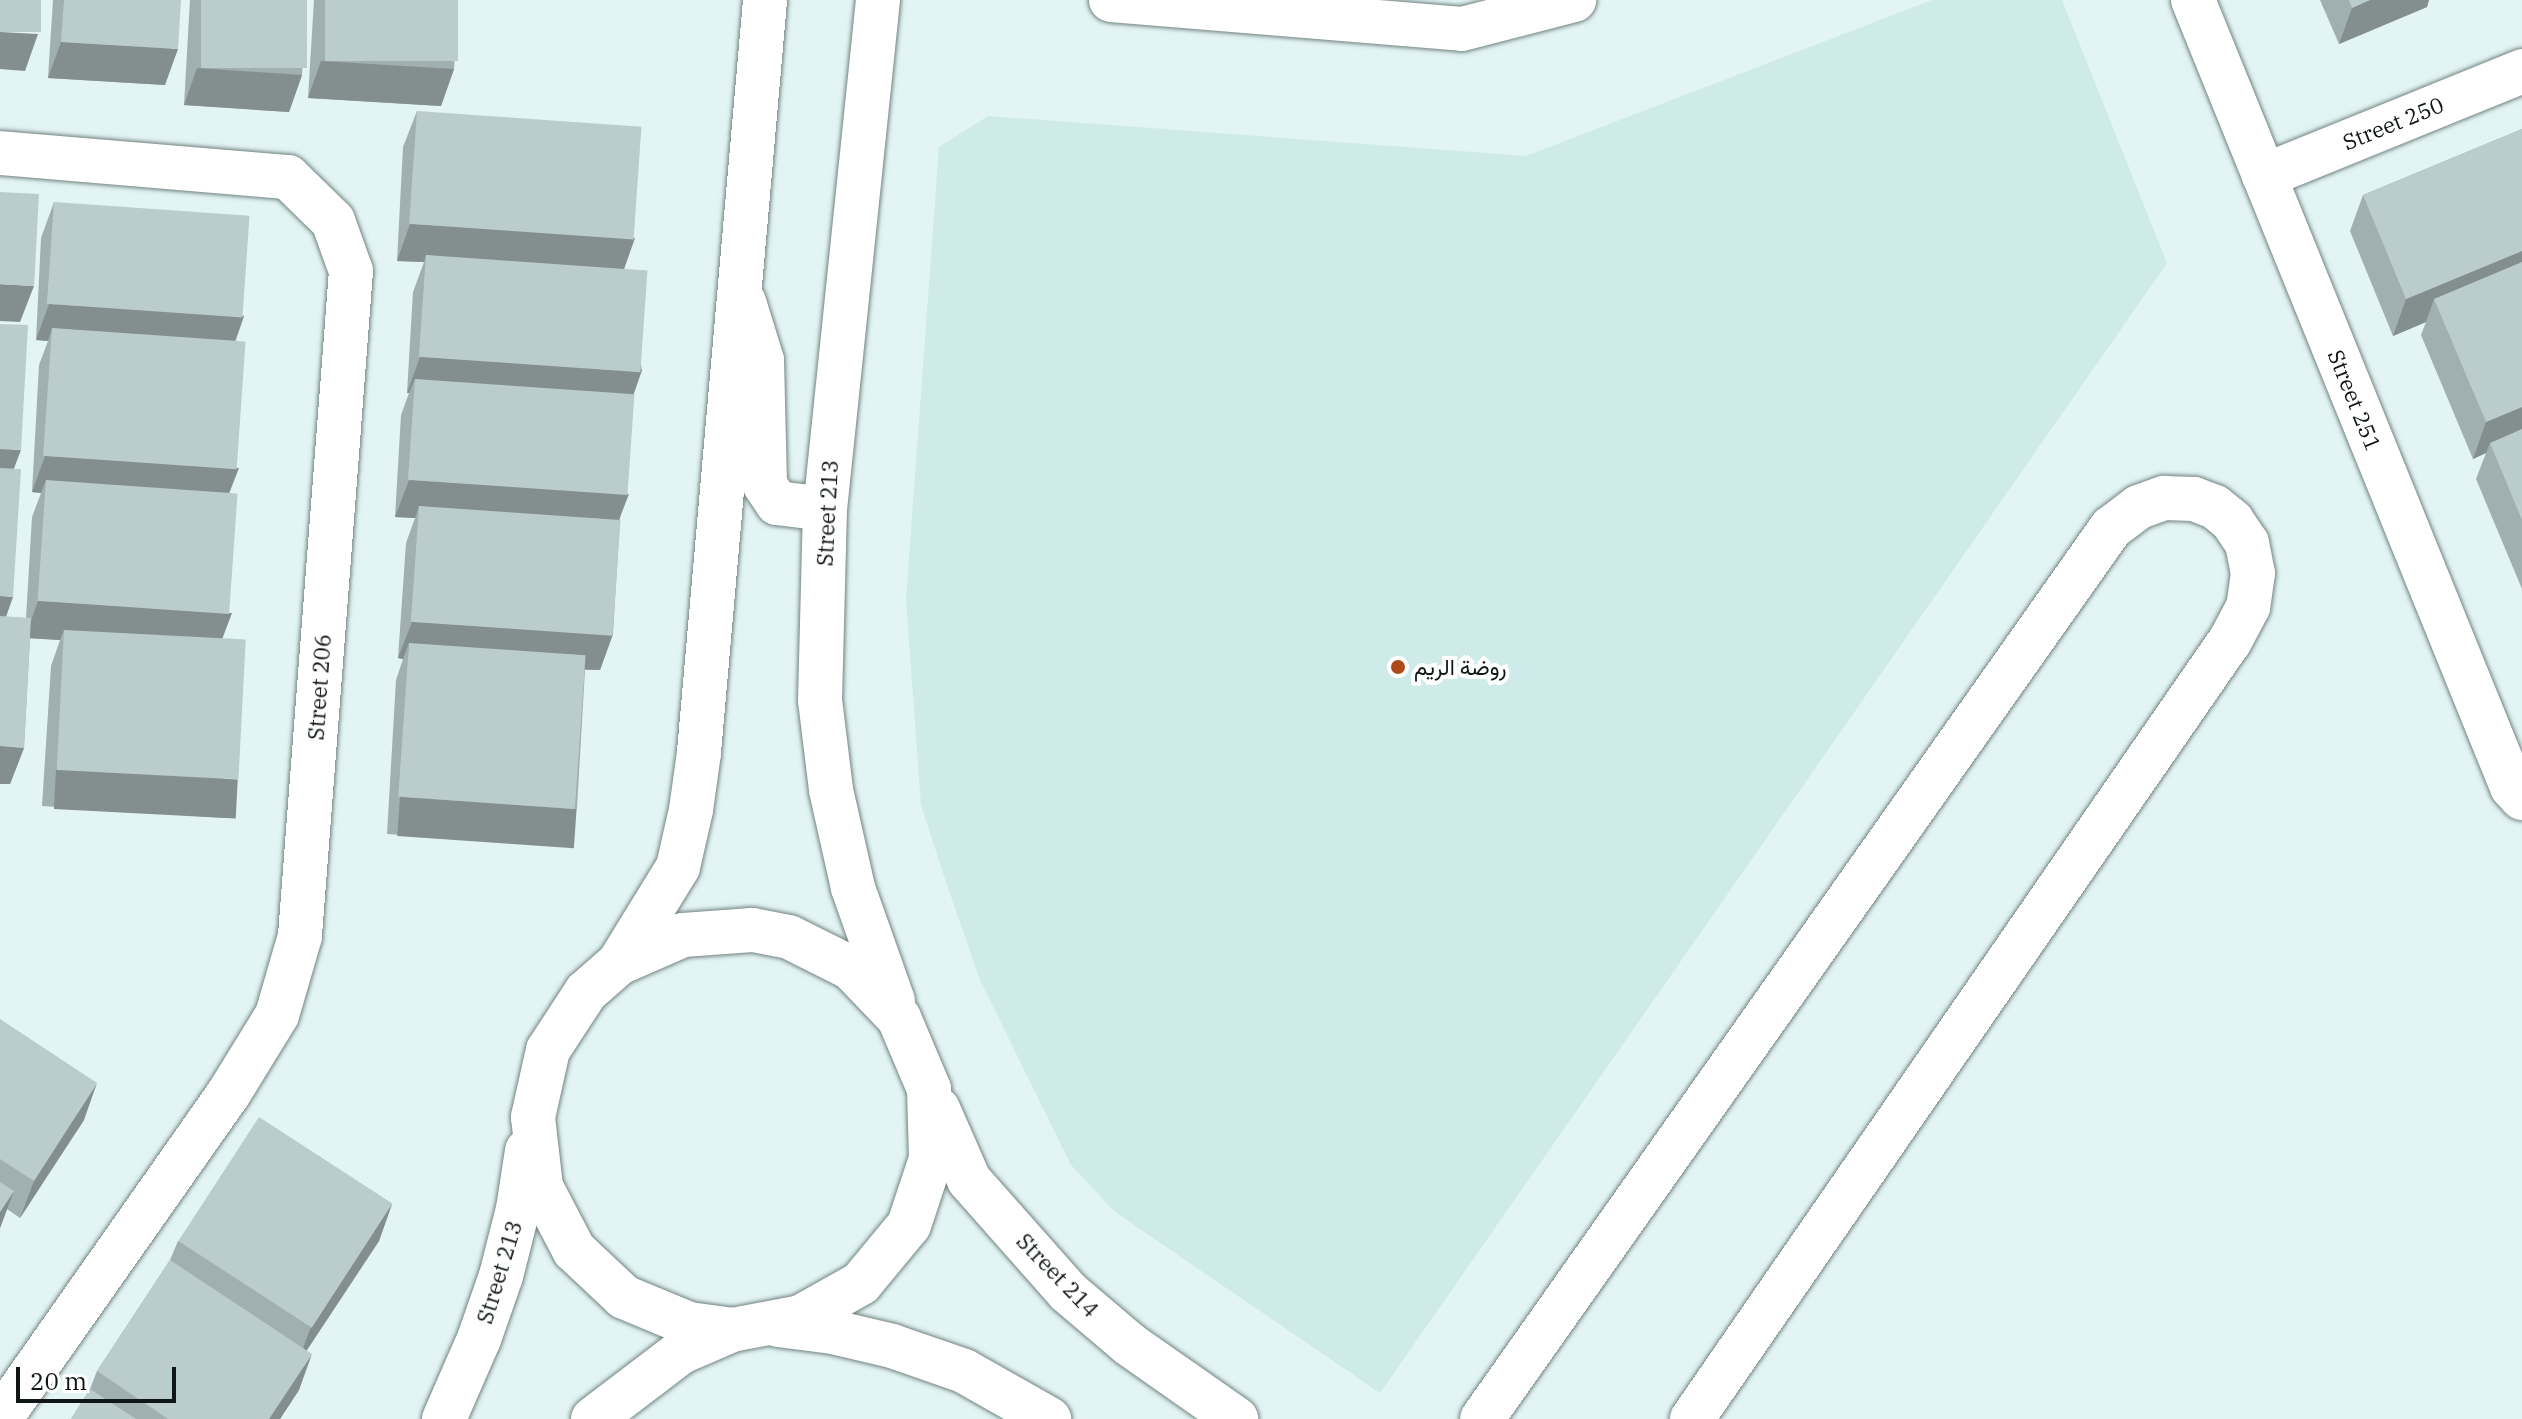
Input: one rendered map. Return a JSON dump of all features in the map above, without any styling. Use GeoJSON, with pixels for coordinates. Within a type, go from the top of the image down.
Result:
{"type":"FeatureCollection","features":[{"type":"Feature","properties":{"kind":"street"},"geometry":{"type":"LineString","coordinates":[[619,963],[678,867],[691,810],[699,752],[765,0]]}},
{"type":"Feature","properties":{"kind":"street","name":"Street 213"},"geometry":{"type":"LineString","coordinates":[[878,0],[825,509],[820,700],[831,790],[853,888],[899,1018],[929,1089]]}},
{"type":"Feature","properties":{"kind":"street"},"geometry":{"type":"LineString","coordinates":[[1111,0],[1247,5],[1462,29],[1574,0]]}},
{"type":"Feature","properties":{"kind":"street","name":"Street 251"},"geometry":{"type":"LineString","coordinates":[[2193,0],[2512,787],[2522,798]]}},
{"type":"Feature","properties":{"kind":"street","name":"Street 250"},"geometry":{"type":"LineString","coordinates":[[2264,176],[2522,71]]}},
{"type":"Feature","properties":{"kind":"street","name":"Street 206"},"geometry":{"type":"LineString","coordinates":[[0,153],[288,177],[333,221],[351,271],[300,936],[277,1015],[229,1093],[0,1419]]}},
{"type":"Feature","properties":{"kind":"street"},"geometry":{"type":"LineString","coordinates":[[738,284],[762,360],[765,485],[777,503],[825,509]]}},
{"type":"Feature","properties":{"kind":"street"},"geometry":{"type":"LineString","coordinates":[[1482,1419],[2111,528],[2139,507],[2164,498],[2194,499],[2215,507],[2232,521],[2247,543],[2253,573],[2248,607],[2229,642],[1692,1419]]}},
{"type":"Feature","properties":{"kind":"street"},"geometry":{"type":"LineString","coordinates":[[619,963],[683,935],[752,930],[789,937],[851,968],[899,1018]]}},
{"type":"Feature","properties":{"kind":"street","name":"Street 213"},"geometry":{"type":"LineString","coordinates":[[444,1419],[479,1339],[501,1276],[518,1209],[548,1050],[586,992],[619,963]]}},
{"type":"Feature","properties":{"kind":"street"},"geometry":{"type":"LineString","coordinates":[[593,1419],[681,1352],[750,1327],[801,1317],[861,1283],[909,1225],[931,1159],[929,1089]]}},
{"type":"Feature","properties":{"kind":"street","name":"Street 214"},"geometry":{"type":"LineString","coordinates":[[929,1089],[969,1180],[1068,1292],[1129,1344],[1236,1419]]}},
{"type":"Feature","properties":{"kind":"street"},"geometry":{"type":"LineString","coordinates":[[533,1117],[541,1187],[574,1250],[624,1297],[689,1324],[833,1332],[892,1346],[964,1371],[1049,1419]]}},
{"type":"Feature","properties":{"kind":"shaded area","name":"روضة الريم"},"geometry":{"type":"Polygon","coordinates":[[[1932,0],[2062,0],[2167,263],[1380,1393],[1115,1212],[1071,1165],[980,980],[921,805],[906,599],[939,147],[988,116],[1526,156],[1932,0]]]}},
{"type":"Feature","properties":{"kind":"building"},"geometry":{"type":"Polygon","coordinates":[[[0,0],[41,0],[41,32],[0,32],[0,0]]]}},
{"type":"Feature","properties":{"kind":"building"},"geometry":{"type":"Polygon","coordinates":[[[64,0],[181,0],[178,49],[61,42],[64,0]]]}},
{"type":"Feature","properties":{"kind":"building"},"geometry":{"type":"Polygon","coordinates":[[[201,0],[307,0],[307,68],[201,68],[201,0]]]}},
{"type":"Feature","properties":{"kind":"building"},"geometry":{"type":"Polygon","coordinates":[[[325,0],[458,0],[458,61],[325,61],[325,0]]]}},
{"type":"Feature","properties":{"kind":"building"},"geometry":{"type":"Polygon","coordinates":[[[2349,0],[2370,0],[2352,8],[2349,0]]]}},
{"type":"Feature","properties":{"kind":"building"},"geometry":{"type":"Polygon","coordinates":[[[417,111],[641,127],[634,239],[409,224],[417,111]]]}},
{"type":"Feature","properties":{"kind":"building"},"geometry":{"type":"Polygon","coordinates":[[[2522,129],[2522,251],[2406,299],[2363,195],[2522,129]]]}},
{"type":"Feature","properties":{"kind":"building"},"geometry":{"type":"Polygon","coordinates":[[[0,192],[39,194],[34,286],[0,284],[0,192]]]}},
{"type":"Feature","properties":{"kind":"building"},"geometry":{"type":"Polygon","coordinates":[[[54,202],[250,216],[242,317],[47,304],[54,202]]]}},
{"type":"Feature","properties":{"kind":"building"},"geometry":{"type":"Polygon","coordinates":[[[426,255],[647,270],[640,372],[419,357],[426,255]]]}},
{"type":"Feature","properties":{"kind":"building"},"geometry":{"type":"Polygon","coordinates":[[[2522,262],[2522,407],[2486,422],[2434,299],[2522,262]]]}},
{"type":"Feature","properties":{"kind":"building"},"geometry":{"type":"Polygon","coordinates":[[[0,324],[28,325],[21,450],[0,449],[0,324]]]}},
{"type":"Feature","properties":{"kind":"building"},"geometry":{"type":"Polygon","coordinates":[[[52,328],[246,342],[237,469],[43,456],[52,328]]]}},
{"type":"Feature","properties":{"kind":"building"},"geometry":{"type":"Polygon","coordinates":[[[415,379],[634,394],[627,495],[408,480],[415,379]]]}},
{"type":"Feature","properties":{"kind":"building"},"geometry":{"type":"Polygon","coordinates":[[[2522,429],[2522,520],[2490,443],[2522,429]]]}},
{"type":"Feature","properties":{"kind":"building"},"geometry":{"type":"Polygon","coordinates":[[[0,468],[21,469],[13,597],[0,596],[0,468]]]}},
{"type":"Feature","properties":{"kind":"building"},"geometry":{"type":"Polygon","coordinates":[[[46,480],[238,493],[229,614],[38,601],[46,480]]]}},
{"type":"Feature","properties":{"kind":"building"},"geometry":{"type":"Polygon","coordinates":[[[419,506],[621,520],[612,636],[411,622],[419,506]]]}},
{"type":"Feature","properties":{"kind":"building"},"geometry":{"type":"Polygon","coordinates":[[[0,616],[31,618],[24,748],[0,746],[0,616]]]}},
{"type":"Feature","properties":{"kind":"building"},"geometry":{"type":"Polygon","coordinates":[[[64,630],[246,640],[238,779],[57,770],[64,630]]]}},
{"type":"Feature","properties":{"kind":"building"},"geometry":{"type":"Polygon","coordinates":[[[409,643],[586,655],[575,809],[398,797],[409,643]]]}},
{"type":"Feature","properties":{"kind":"building"},"geometry":{"type":"Polygon","coordinates":[[[0,1019],[97,1083],[34,1181],[0,1159],[0,1019]]]}},
{"type":"Feature","properties":{"kind":"building"},"geometry":{"type":"Polygon","coordinates":[[[259,1117],[392,1204],[312,1328],[178,1241],[259,1117]]]}},
{"type":"Feature","properties":{"kind":"building"},"geometry":{"type":"Polygon","coordinates":[[[0,1182],[14,1191],[0,1212],[0,1182]]]}},
{"type":"Feature","properties":{"kind":"building"},"geometry":{"type":"Polygon","coordinates":[[[170,1260],[312,1354],[269,1419],[168,1419],[97,1371],[170,1260]]]}},
{"type":"Feature","properties":{"kind":"building"},"geometry":{"type":"Polygon","coordinates":[[[90,1389],[136,1419],[71,1419],[90,1389]]]}},
{"type":"Feature","properties":{"kind":"place","name":"روضة الريم"},"geometry":{"type":"Point","coordinates":[1398,667]}}]}
